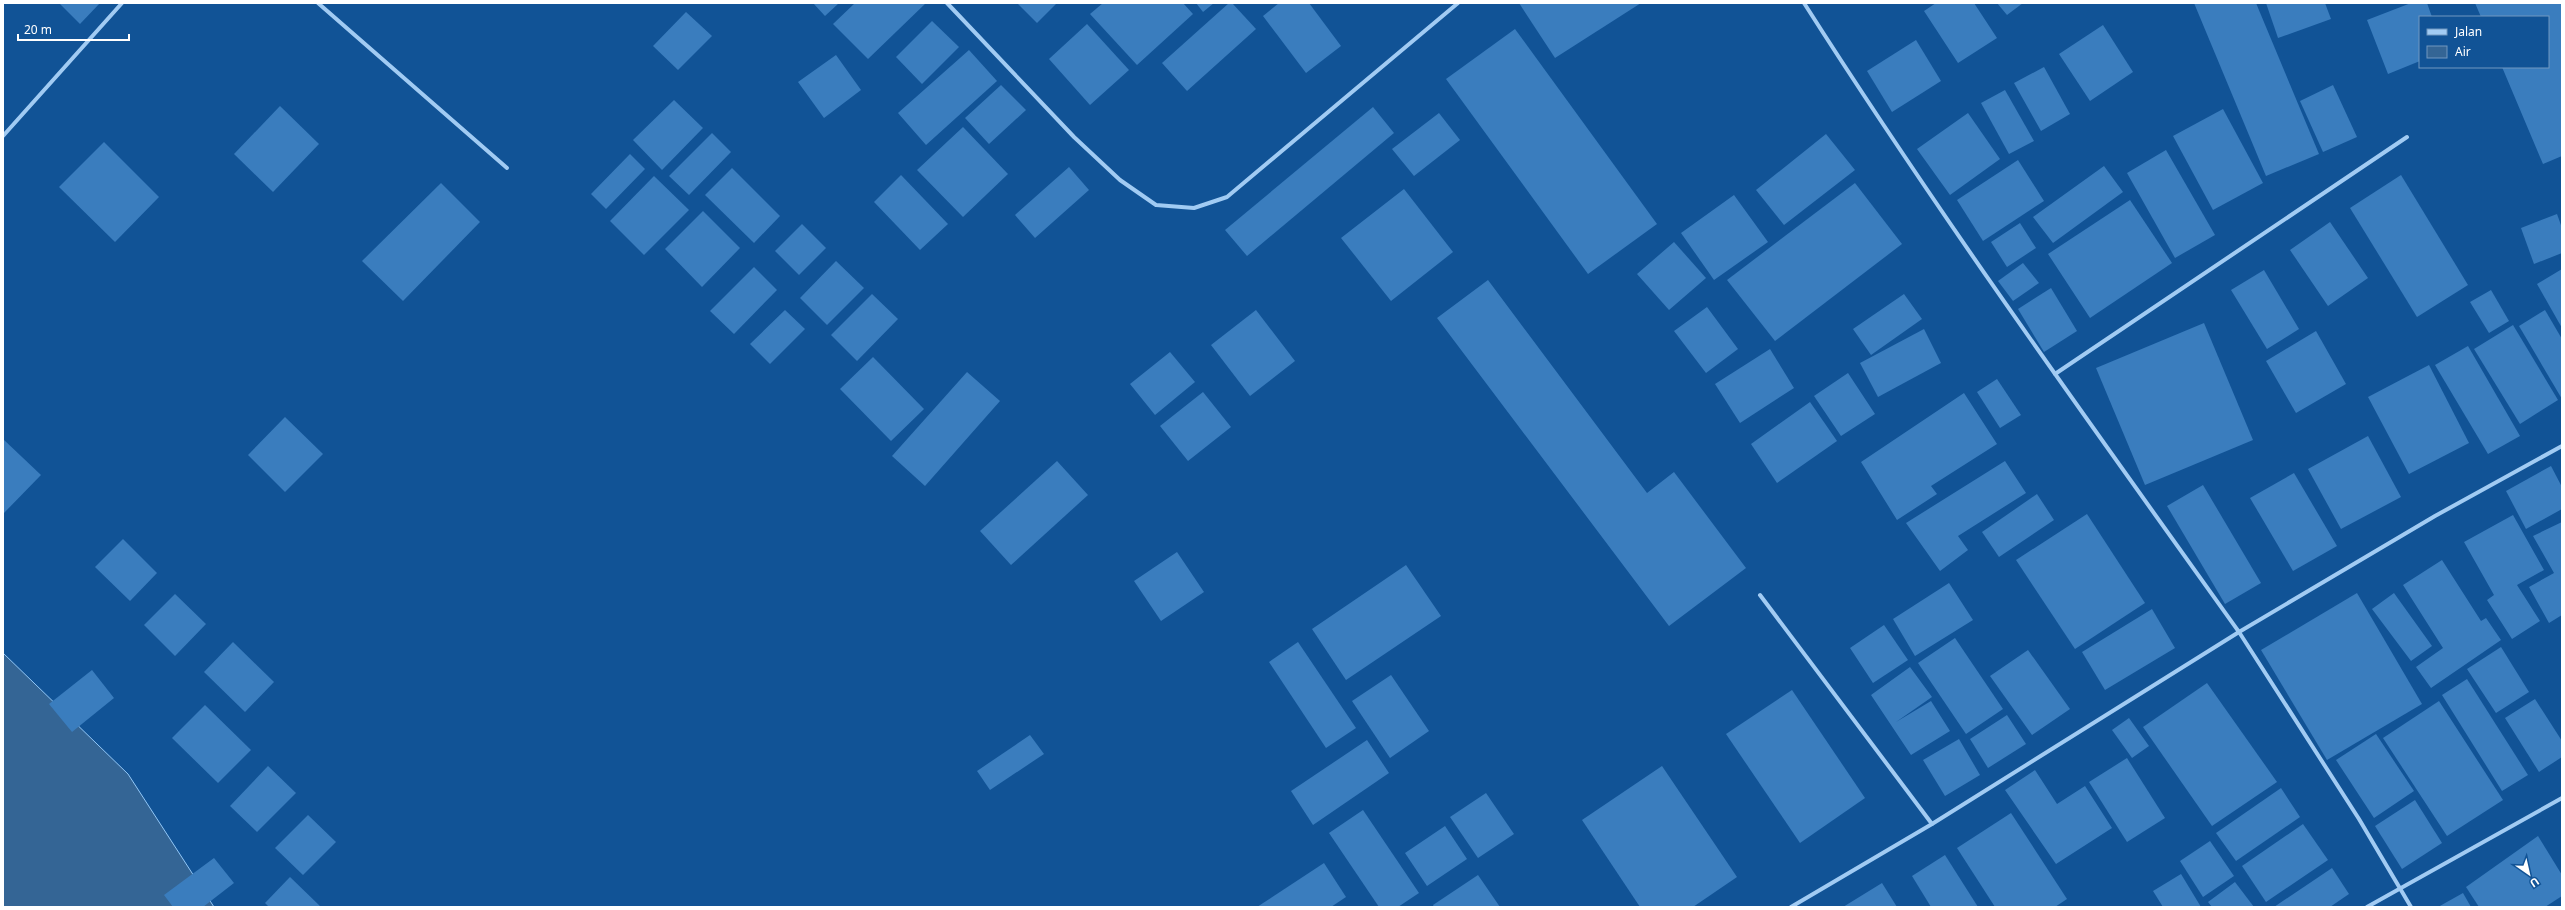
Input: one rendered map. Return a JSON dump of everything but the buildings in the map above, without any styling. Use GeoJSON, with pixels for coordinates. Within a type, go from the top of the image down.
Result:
{"type":"FeatureCollection","features":[{"type":"Feature","properties":{"kind":"street"},"geometry":{"type":"LineString","coordinates":[[3,136],[122,3]]}},
{"type":"Feature","properties":{"kind":"street"},"geometry":{"type":"LineString","coordinates":[[318,3],[507,168]]}},
{"type":"Feature","properties":{"kind":"street"},"geometry":{"type":"LineString","coordinates":[[947,3],[1074,137],[1120,180],[1156,205],[1194,208],[1227,197],[1458,3]]}},
{"type":"Feature","properties":{"kind":"street"},"geometry":{"type":"LineString","coordinates":[[1804,3],[1870,107],[2055,374],[2239,632],[2400,887],[2411,907]]}},
{"type":"Feature","properties":{"kind":"street"},"geometry":{"type":"LineString","coordinates":[[2055,374],[2407,137]]}},
{"type":"Feature","properties":{"kind":"street"},"geometry":{"type":"LineString","coordinates":[[1791,907],[1932,824],[2239,632],[2435,516],[2562,446]]}},
{"type":"Feature","properties":{"kind":"street"},"geometry":{"type":"LineString","coordinates":[[1760,595],[1932,824]]}},
{"type":"Feature","properties":{"kind":"street"},"geometry":{"type":"LineString","coordinates":[[2367,907],[2400,887],[2562,798]]}},
{"type":"Feature","properties":{"kind":"water"},"geometry":{"type":"Polygon","coordinates":[[[3,653],[128,774],[214,907],[3,907],[3,653]]]}}]}
